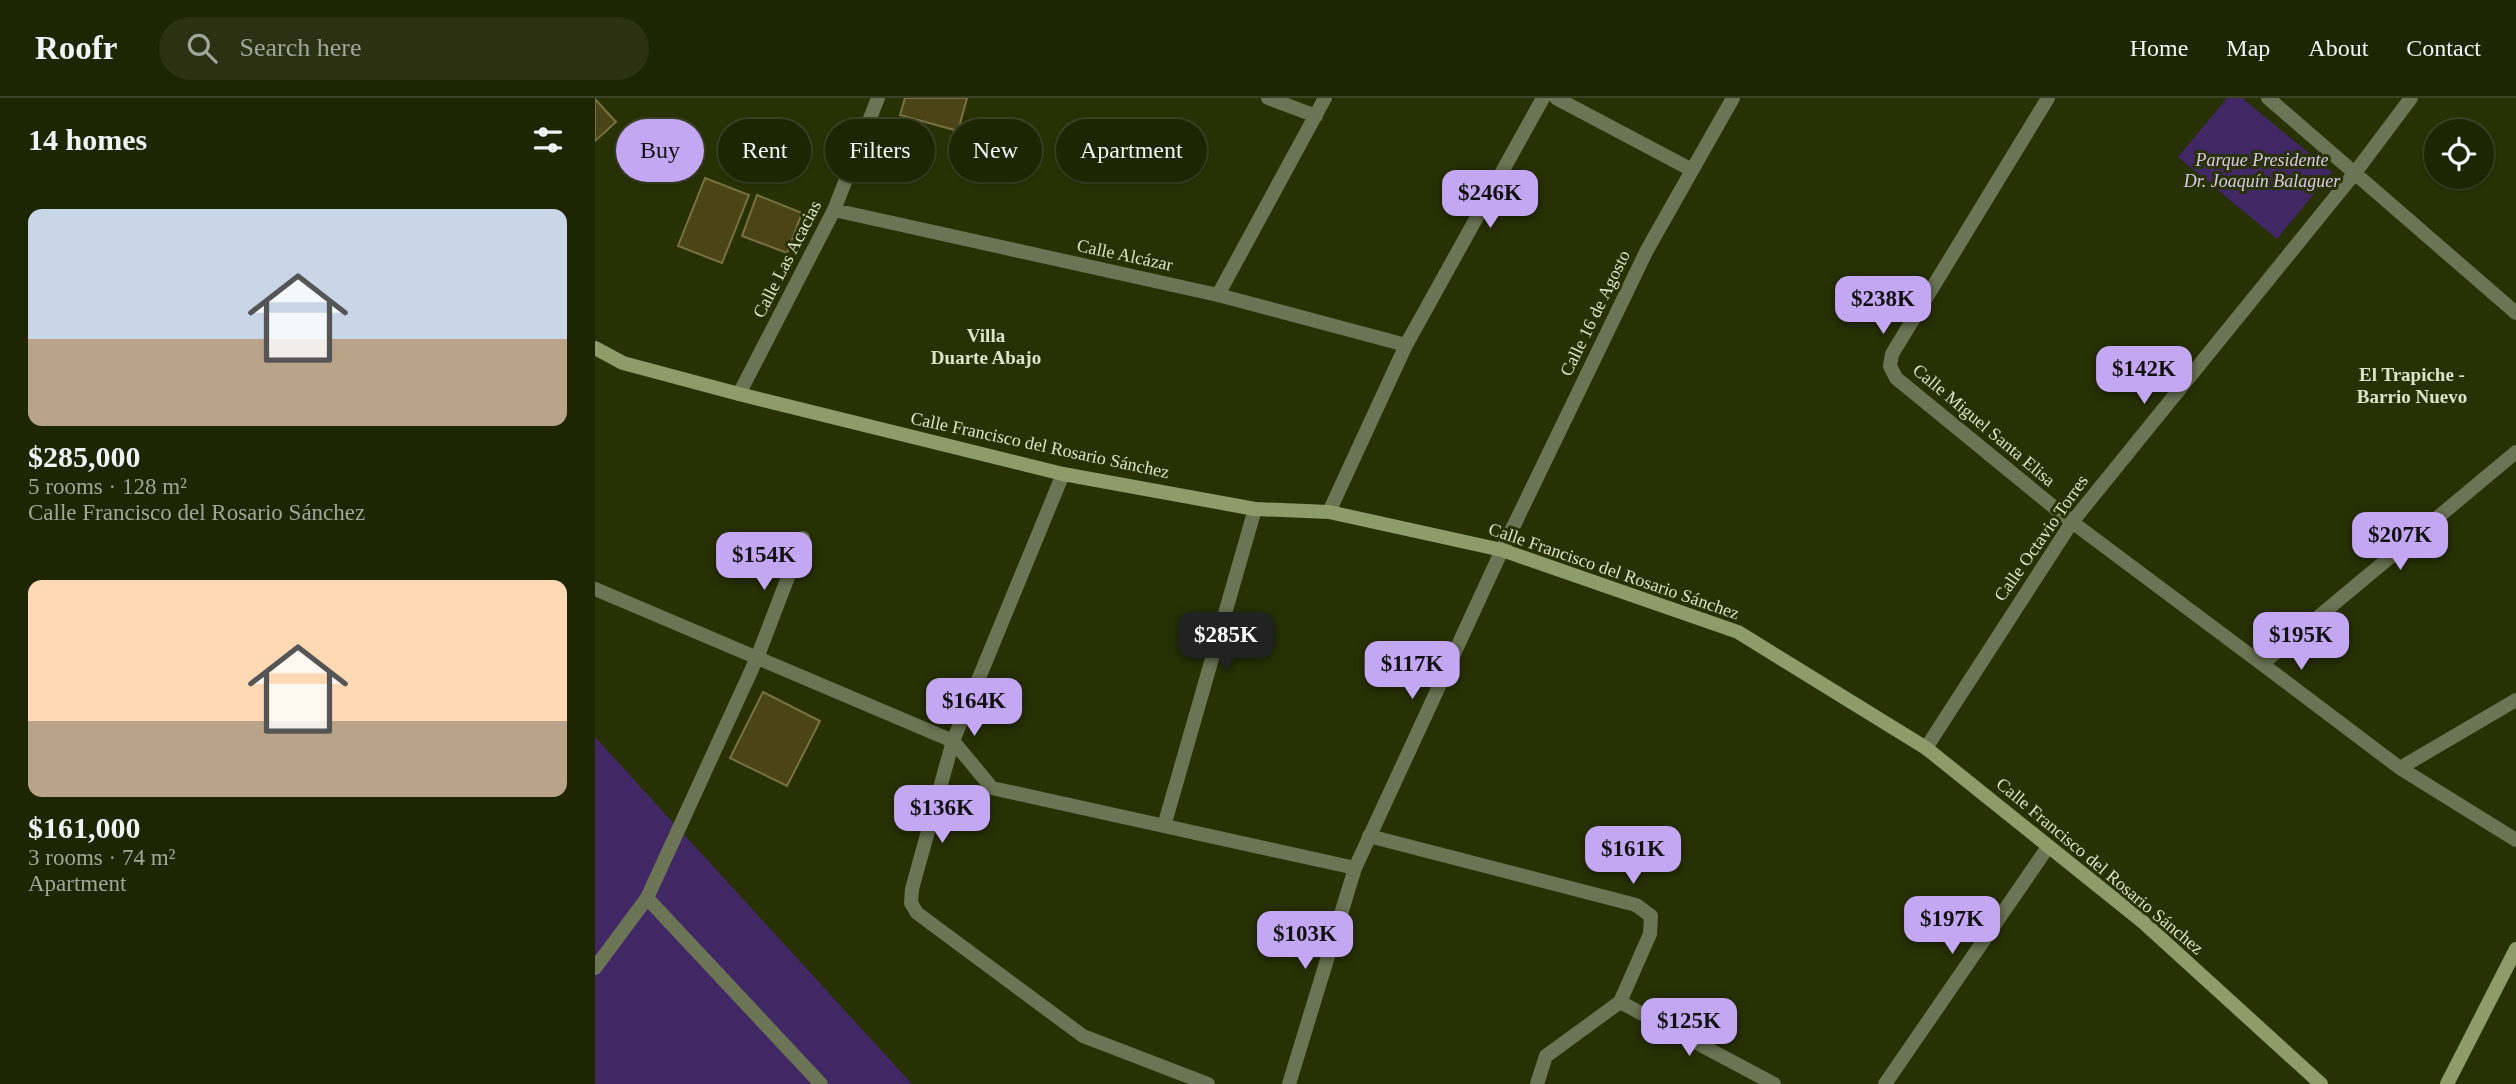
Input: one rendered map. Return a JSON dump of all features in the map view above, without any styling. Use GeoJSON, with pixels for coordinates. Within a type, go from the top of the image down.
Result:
{"type":"FeatureCollection","features":[{"type":"Feature","properties":{"kind":"street","name":"Calle Las Acacias"},"geometry":{"type":"LineString","coordinates":[[739,394],[834,211],[878,98]]}},
{"type":"Feature","properties":{"kind":"street"},"geometry":{"type":"LineString","coordinates":[[1268,98],[1316,116]]}},
{"type":"Feature","properties":{"kind":"street"},"geometry":{"type":"LineString","coordinates":[[1217,295],[1325,98]]}},
{"type":"Feature","properties":{"kind":"street"},"geometry":{"type":"LineString","coordinates":[[1329,512],[1406,345],[1543,98]]}},
{"type":"Feature","properties":{"kind":"street"},"geometry":{"type":"LineString","coordinates":[[1556,98],[1692,170]]}},
{"type":"Feature","properties":{"kind":"street","name":"Calle 16 de Agosto"},"geometry":{"type":"LineString","coordinates":[[1289,1084],[1355,867],[1502,550],[1647,250],[1733,98]]}},
{"type":"Feature","properties":{"kind":"street","name":"Calle Miguel Santa Elisa"},"geometry":{"type":"LineString","coordinates":[[2048,98],[1892,354],[1890,366],[1896,378],[2072,522]]}},
{"type":"Feature","properties":{"kind":"street"},"geometry":{"type":"LineString","coordinates":[[2268,98],[2516,313]]}},
{"type":"Feature","properties":{"kind":"street","name":"Calle Octavio Torres"},"geometry":{"type":"LineString","coordinates":[[1926,748],[2072,522],[2354,174],[2411,98]]}},
{"type":"Feature","properties":{"kind":"street","name":"Calle Alcázar"},"geometry":{"type":"LineString","coordinates":[[834,211],[1217,295],[1406,345]]}},
{"type":"Feature","properties":{"kind":"street","name":"Calle Francisco del Rosario Sánchez"},"geometry":{"type":"LineString","coordinates":[[595,348],[623,363],[1063,474],[1255,509],[1329,512],[1502,550],[1738,632],[1926,748],[2143,922],[2321,1084]]}},
{"type":"Feature","properties":{"kind":"street"},"geometry":{"type":"LineString","coordinates":[[2262,664],[2516,452]]}},
{"type":"Feature","properties":{"kind":"street"},"geometry":{"type":"LineString","coordinates":[[1063,474],[953,741],[912,889],[911,904],[917,913],[1083,1036],[1208,1084]]}},
{"type":"Feature","properties":{"kind":"street"},"geometry":{"type":"LineString","coordinates":[[1164,825],[1255,509]]}},
{"type":"Feature","properties":{"kind":"street"},"geometry":{"type":"LineString","coordinates":[[2072,522],[2400,768],[2516,841]]}},
{"type":"Feature","properties":{"kind":"street"},"geometry":{"type":"LineString","coordinates":[[595,968],[647,898],[757,658],[803,538]]}},
{"type":"Feature","properties":{"kind":"street"},"geometry":{"type":"LineString","coordinates":[[595,589],[953,741],[992,788],[1355,867]]}},
{"type":"Feature","properties":{"kind":"street"},"geometry":{"type":"LineString","coordinates":[[2400,768],[2516,700]]}},
{"type":"Feature","properties":{"kind":"street"},"geometry":{"type":"LineString","coordinates":[[1369,836],[1636,905],[1651,916],[1650,934],[1621,1002],[1546,1056],[1537,1084]]}},
{"type":"Feature","properties":{"kind":"street"},"geometry":{"type":"LineString","coordinates":[[1885,1084],[2048,848]]}},
{"type":"Feature","properties":{"kind":"street"},"geometry":{"type":"LineString","coordinates":[[647,898],[821,1084]]}},
{"type":"Feature","properties":{"kind":"street"},"geometry":{"type":"LineString","coordinates":[[2447,1084],[2516,949]]}},
{"type":"Feature","properties":{"kind":"street"},"geometry":{"type":"LineString","coordinates":[[1621,1002],[1774,1084]]}},
{"type":"Feature","properties":{"kind":"green space","name":"Parque Presidente Dr. Joaquín Balaguer"},"geometry":{"type":"Polygon","coordinates":[[[2227,98],[2242,98],[2332,172],[2277,239],[2178,157],[2227,98]]]}},
{"type":"Feature","properties":{"kind":"green space"},"geometry":{"type":"Polygon","coordinates":[[[595,737],[912,1084],[595,1084],[595,737]]]}},
{"type":"Feature","properties":{"kind":"building"},"geometry":{"type":"Polygon","coordinates":[[[905,98],[967,98],[961,119],[949,119],[949,129],[935,125],[935,119],[914,119],[900,115],[905,98]]]}},
{"type":"Feature","properties":{"kind":"building"},"geometry":{"type":"Polygon","coordinates":[[[595,99],[616,122],[595,141],[595,99]]]}},
{"type":"Feature","properties":{"kind":"building"},"geometry":{"type":"Polygon","coordinates":[[[705,178],[749,195],[722,263],[678,246],[705,178]]]}},
{"type":"Feature","properties":{"kind":"building"},"geometry":{"type":"Polygon","coordinates":[[[757,195],[802,213],[787,253],[742,236],[757,195]]]}},
{"type":"Feature","properties":{"kind":"building"},"geometry":{"type":"Polygon","coordinates":[[[763,692],[820,721],[787,786],[730,758],[763,692]]]}},
{"type":"Feature","properties":{"kind":"district","name":"Villa Duarte Abajo"},"geometry":{"type":"Point","coordinates":[986,346]}},
{"type":"Feature","properties":{"kind":"district","name":"El Trapiche - Barrio Nuevo"},"geometry":{"type":"Point","coordinates":[2412,385]}}]}
